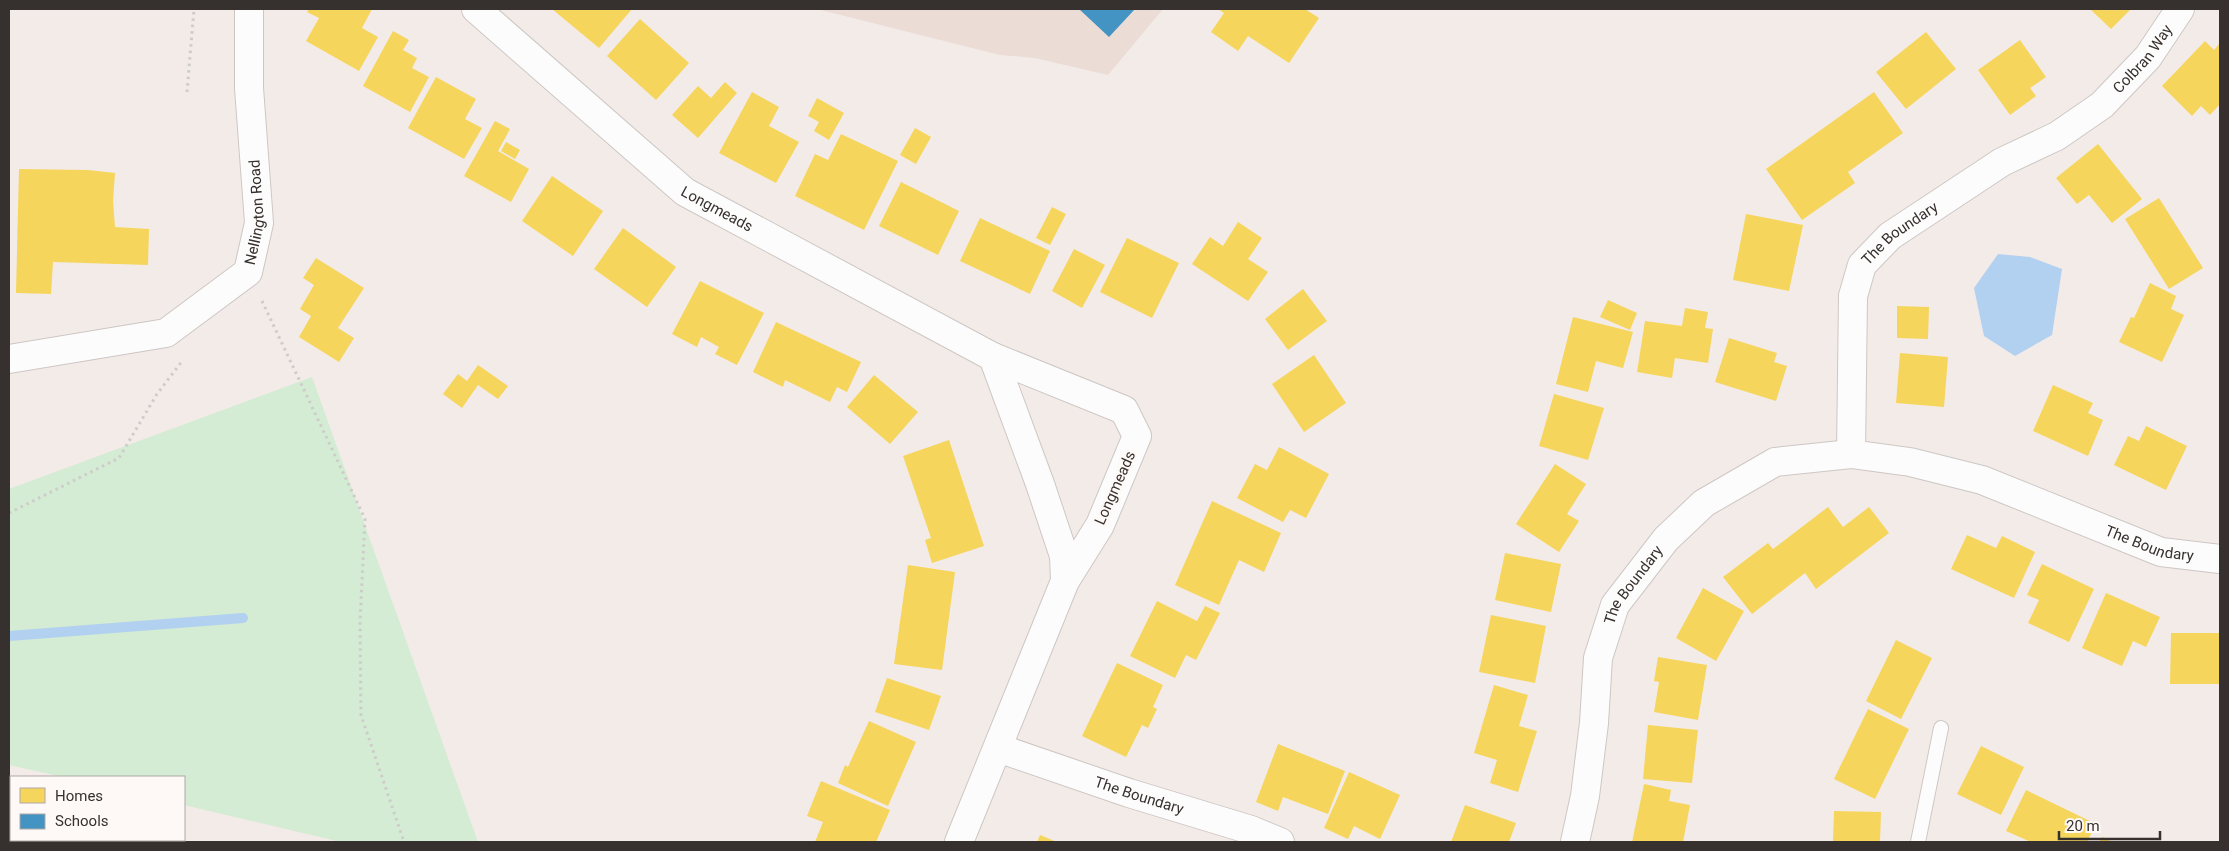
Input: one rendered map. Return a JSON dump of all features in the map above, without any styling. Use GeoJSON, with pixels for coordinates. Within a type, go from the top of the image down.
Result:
{"type":"FeatureCollection","features":[{"type":"Feature","properties":{"kind":"street","name":"Nellington Road"},"geometry":{"type":"LineString","coordinates":[[9,359],[166,333],[248,272],[259,223],[249,88],[249,9]]}},
{"type":"Feature","properties":{"kind":"street","name":"Longmeads"},"geometry":{"type":"LineString","coordinates":[[476,9],[685,192],[993,357],[1124,410],[1137,436],[1100,525],[1065,581],[959,842]]}},
{"type":"Feature","properties":{"kind":"street","name":"Colbran Way"},"geometry":{"type":"LineString","coordinates":[[2102,106],[2148,57],[2180,9]]}},
{"type":"Feature","properties":{"kind":"street","name":"The Boundary"},"geometry":{"type":"LineString","coordinates":[[1851,454],[1853,296],[1862,265],[1890,236],[1986,172],[2002,162],[2057,136],[2102,106]]}},
{"type":"Feature","properties":{"kind":"street","name":"Longmeads"},"geometry":{"type":"LineString","coordinates":[[993,357],[1040,484],[1064,556],[1065,581]]}},
{"type":"Feature","properties":{"kind":"street","name":"The Boundary"},"geometry":{"type":"LineString","coordinates":[[1575,842],[1585,796],[1593,732],[1598,658],[1615,605],[1666,538],[1704,503],[1775,462],[1851,454],[1910,462],[1982,480],[2162,552],[2220,559]]}},
{"type":"Feature","properties":{"kind":"street","name":"The Boundary"},"geometry":{"type":"LineString","coordinates":[[998,748],[1129,793],[1251,830],[1280,842]]}},
{"type":"Feature","properties":{"kind":"lane"},"geometry":{"type":"LineString","coordinates":[[1918,842],[1941,728]]}},
{"type":"Feature","properties":{"kind":"path"},"geometry":{"type":"LineString","coordinates":[[187,92],[194,9]]}},
{"type":"Feature","properties":{"kind":"path"},"geometry":{"type":"LineString","coordinates":[[248,272],[365,519],[360,623],[361,716],[404,842]]}},
{"type":"Feature","properties":{"kind":"path"},"geometry":{"type":"LineString","coordinates":[[9,513],[119,458],[156,394],[187,356]]}},
{"type":"Feature","properties":{"kind":"shaded area"},"geometry":{"type":"Polygon","coordinates":[[[817,9],[1163,9],[1108,75],[1035,58],[1000,55],[817,9]]]}},
{"type":"Feature","properties":{"kind":"green space"},"geometry":{"type":"Polygon","coordinates":[[[312,377],[478,842],[341,842],[185,805],[185,776],[58,776],[9,765],[9,489],[312,377]]]}},
{"type":"Feature","properties":{"kind":"water"},"geometry":{"type":"Polygon","coordinates":[[[1998,254],[2030,257],[2062,269],[2052,335],[2015,356],[1984,336],[1974,288],[1998,254]]]}},
{"type":"Feature","properties":{"kind":"building: Homes"},"geometry":{"type":"Polygon","coordinates":[[[309,9],[372,9],[362,28],[378,37],[359,71],[306,41],[319,18],[307,12],[309,9]]]}},
{"type":"Feature","properties":{"kind":"building: Homes"},"geometry":{"type":"Polygon","coordinates":[[[552,9],[632,9],[599,48],[552,9]]]}},
{"type":"Feature","properties":{"kind":"building: Homes"},"geometry":{"type":"Polygon","coordinates":[[[1218,9],[1305,9],[1319,18],[1289,63],[1248,36],[1238,51],[1211,32],[1224,13],[1218,9]]]}},
{"type":"Feature","properties":{"kind":"building: Homes"},"geometry":{"type":"Polygon","coordinates":[[[2090,9],[2131,9],[2111,29],[2090,9]]]}},
{"type":"Feature","properties":{"kind":"building: Homes"},"geometry":{"type":"Polygon","coordinates":[[[640,19],[689,63],[656,100],[607,56],[640,19]]]}},
{"type":"Feature","properties":{"kind":"building: Homes"},"geometry":{"type":"Polygon","coordinates":[[[393,31],[409,40],[403,50],[417,58],[412,68],[429,77],[410,112],[363,86],[393,31]]]}},
{"type":"Feature","properties":{"kind":"building: Homes"},"geometry":{"type":"Polygon","coordinates":[[[1926,32],[1956,69],[1906,109],[1876,72],[1926,32]]]}},
{"type":"Feature","properties":{"kind":"building: Homes"},"geometry":{"type":"Polygon","coordinates":[[[2020,40],[2046,77],[2030,88],[2036,96],[2010,115],[1978,70],[2020,40]]]}},
{"type":"Feature","properties":{"kind":"building: Homes"},"geometry":{"type":"Polygon","coordinates":[[[2205,41],[2214,50],[2220,43],[2220,104],[2210,115],[2201,106],[2192,116],[2162,86],[2205,41]]]}},
{"type":"Feature","properties":{"kind":"building: Homes"},"geometry":{"type":"Polygon","coordinates":[[[436,77],[476,99],[465,119],[482,128],[464,159],[408,128],[436,77]]]}},
{"type":"Feature","properties":{"kind":"building: Homes"},"geometry":{"type":"Polygon","coordinates":[[[725,82],[737,93],[698,138],[672,115],[698,86],[711,98],[725,82]]]}},
{"type":"Feature","properties":{"kind":"building: Homes"},"geometry":{"type":"Polygon","coordinates":[[[752,92],[779,107],[769,126],[799,142],[776,183],[719,153],[752,92]]]}},
{"type":"Feature","properties":{"kind":"building: Homes"},"geometry":{"type":"Polygon","coordinates":[[[1874,92],[1903,133],[1848,172],[1855,183],[1802,220],[1766,169],[1874,92]]]}},
{"type":"Feature","properties":{"kind":"building: Homes"},"geometry":{"type":"Polygon","coordinates":[[[817,98],[844,113],[829,140],[814,131],[819,122],[808,116],[817,98]]]}},
{"type":"Feature","properties":{"kind":"building: Homes"},"geometry":{"type":"Polygon","coordinates":[[[495,121],[510,129],[498,151],[529,169],[511,202],[464,176],[495,121]]]}},
{"type":"Feature","properties":{"kind":"building: Homes"},"geometry":{"type":"Polygon","coordinates":[[[915,128],[931,137],[916,164],[900,155],[915,128]]]}},
{"type":"Feature","properties":{"kind":"building: Homes"},"geometry":{"type":"Polygon","coordinates":[[[841,134],[898,161],[864,230],[795,196],[815,154],[828,160],[841,134]]]}},
{"type":"Feature","properties":{"kind":"building: Homes"},"geometry":{"type":"Polygon","coordinates":[[[506,142],[520,150],[515,159],[501,151],[506,142]]]}},
{"type":"Feature","properties":{"kind":"building: Homes"},"geometry":{"type":"Polygon","coordinates":[[[2098,144],[2142,199],[2112,223],[2089,195],[2077,204],[2056,178],[2098,144]]]}},
{"type":"Feature","properties":{"kind":"building: Homes"},"geometry":{"type":"Polygon","coordinates":[[[19,169],[88,170],[115,173],[113,201],[115,227],[149,229],[148,265],[53,262],[51,294],[16,293],[19,169]]]}},
{"type":"Feature","properties":{"kind":"building: Homes"},"geometry":{"type":"Polygon","coordinates":[[[552,176],[603,211],[573,256],[522,221],[552,176]]]}},
{"type":"Feature","properties":{"kind":"building: Homes"},"geometry":{"type":"Polygon","coordinates":[[[901,182],[959,211],[938,255],[879,226],[901,182]]]}},
{"type":"Feature","properties":{"kind":"building: Homes"},"geometry":{"type":"Polygon","coordinates":[[[2159,198],[2203,268],[2169,289],[2125,219],[2159,198]]]}},
{"type":"Feature","properties":{"kind":"building: Homes"},"geometry":{"type":"Polygon","coordinates":[[[1052,207],[1066,214],[1050,245],[1036,238],[1052,207]]]}},
{"type":"Feature","properties":{"kind":"building: Homes"},"geometry":{"type":"Polygon","coordinates":[[[1746,214],[1803,225],[1789,291],[1733,280],[1746,214]]]}},
{"type":"Feature","properties":{"kind":"building: Homes"},"geometry":{"type":"Polygon","coordinates":[[[980,218],[1050,251],[1030,294],[960,261],[980,218]]]}},
{"type":"Feature","properties":{"kind":"building: Homes"},"geometry":{"type":"Polygon","coordinates":[[[1238,222],[1262,238],[1248,259],[1268,272],[1248,301],[1192,264],[1210,237],[1223,246],[1238,222]]]}},
{"type":"Feature","properties":{"kind":"building: Homes"},"geometry":{"type":"Polygon","coordinates":[[[623,228],[676,267],[647,307],[594,269],[623,228]]]}},
{"type":"Feature","properties":{"kind":"building: Homes"},"geometry":{"type":"Polygon","coordinates":[[[1127,238],[1179,263],[1152,318],[1100,292],[1127,238]]]}},
{"type":"Feature","properties":{"kind":"building: Homes"},"geometry":{"type":"Polygon","coordinates":[[[1074,249],[1105,265],[1082,308],[1052,291],[1074,249]]]}},
{"type":"Feature","properties":{"kind":"building: Homes"},"geometry":{"type":"Polygon","coordinates":[[[316,258],[364,288],[338,328],[354,338],[339,362],[299,337],[311,316],[300,309],[314,285],[303,278],[316,258]]]}},
{"type":"Feature","properties":{"kind":"building: Homes"},"geometry":{"type":"Polygon","coordinates":[[[700,281],[764,313],[737,365],[715,354],[719,347],[701,337],[697,347],[672,334],[700,281]]]}},
{"type":"Feature","properties":{"kind":"building: Homes"},"geometry":{"type":"Polygon","coordinates":[[[2150,283],[2176,296],[2171,309],[2184,315],[2162,362],[2119,342],[2131,317],[2134,318],[2150,283]]]}},
{"type":"Feature","properties":{"kind":"building: Homes"},"geometry":{"type":"Polygon","coordinates":[[[1303,289],[1327,321],[1288,350],[1265,319],[1303,289]]]}},
{"type":"Feature","properties":{"kind":"building: Homes"},"geometry":{"type":"Polygon","coordinates":[[[1608,300],[1637,313],[1630,330],[1600,317],[1608,300]]]}},
{"type":"Feature","properties":{"kind":"building: Homes"},"geometry":{"type":"Polygon","coordinates":[[[1897,306],[1929,307],[1928,339],[1897,338],[1897,306]]]}},
{"type":"Feature","properties":{"kind":"building: Homes"},"geometry":{"type":"Polygon","coordinates":[[[1685,308],[1708,312],[1705,328],[1713,329],[1708,363],[1675,358],[1672,378],[1637,372],[1645,321],[1682,326],[1685,308]]]}},
{"type":"Feature","properties":{"kind":"building: Homes"},"geometry":{"type":"Polygon","coordinates":[[[1573,317],[1633,332],[1623,368],[1596,361],[1588,392],[1556,384],[1573,317]]]}},
{"type":"Feature","properties":{"kind":"building: Homes"},"geometry":{"type":"Polygon","coordinates":[[[776,322],[861,362],[847,392],[837,387],[830,402],[785,380],[783,387],[753,372],[776,322]]]}},
{"type":"Feature","properties":{"kind":"building: Homes"},"geometry":{"type":"Polygon","coordinates":[[[1729,338],[1777,353],[1774,362],[1787,366],[1776,401],[1715,382],[1729,338]]]}},
{"type":"Feature","properties":{"kind":"building: Homes"},"geometry":{"type":"Polygon","coordinates":[[[1900,353],[1948,357],[1944,407],[1896,403],[1900,353]]]}},
{"type":"Feature","properties":{"kind":"building: Homes"},"geometry":{"type":"Polygon","coordinates":[[[1314,355],[1346,403],[1304,432],[1272,384],[1314,355]]]}},
{"type":"Feature","properties":{"kind":"building: Homes"},"geometry":{"type":"Polygon","coordinates":[[[478,365],[508,386],[498,399],[478,385],[462,408],[443,394],[458,374],[467,381],[478,365]]]}},
{"type":"Feature","properties":{"kind":"building: Homes"},"geometry":{"type":"Polygon","coordinates":[[[874,375],[918,412],[890,444],[847,407],[874,375]]]}},
{"type":"Feature","properties":{"kind":"building: Homes"},"geometry":{"type":"Polygon","coordinates":[[[2053,385],[2093,403],[2088,413],[2103,420],[2088,456],[2033,431],[2053,385]]]}},
{"type":"Feature","properties":{"kind":"building: Homes"},"geometry":{"type":"Polygon","coordinates":[[[1554,394],[1604,408],[1588,460],[1539,446],[1554,394]]]}},
{"type":"Feature","properties":{"kind":"building: Homes"},"geometry":{"type":"Polygon","coordinates":[[[2146,426],[2187,446],[2166,490],[2114,465],[2128,436],[2139,441],[2146,426]]]}},
{"type":"Feature","properties":{"kind":"building: Homes"},"geometry":{"type":"Polygon","coordinates":[[[949,440],[984,546],[932,563],[925,540],[931,538],[903,456],[949,440]]]}},
{"type":"Feature","properties":{"kind":"building: Homes"},"geometry":{"type":"Polygon","coordinates":[[[1279,447],[1329,474],[1306,518],[1290,510],[1283,522],[1237,498],[1255,464],[1267,470],[1279,447]]]}},
{"type":"Feature","properties":{"kind":"building: Homes"},"geometry":{"type":"Polygon","coordinates":[[[1555,464],[1586,484],[1567,514],[1579,521],[1559,552],[1516,524],[1555,464]]]}},
{"type":"Feature","properties":{"kind":"building: Homes"},"geometry":{"type":"Polygon","coordinates":[[[1212,501],[1281,533],[1264,572],[1239,560],[1219,605],[1175,585],[1212,501]]]}},
{"type":"Feature","properties":{"kind":"building: Homes"},"geometry":{"type":"Polygon","coordinates":[[[1828,507],[1843,527],[1869,507],[1889,533],[1816,589],[1805,573],[1752,614],[1723,577],[1768,543],[1773,549],[1828,507]]]}},
{"type":"Feature","properties":{"kind":"building: Homes"},"geometry":{"type":"Polygon","coordinates":[[[1967,535],[1996,548],[2002,536],[2035,552],[2014,598],[1951,569],[1967,535]]]}},
{"type":"Feature","properties":{"kind":"building: Homes"},"geometry":{"type":"Polygon","coordinates":[[[1505,553],[1561,564],[1551,612],[1495,600],[1505,553]]]}},
{"type":"Feature","properties":{"kind":"building: Homes"},"geometry":{"type":"Polygon","coordinates":[[[2042,564],[2094,589],[2069,642],[2028,623],[2039,600],[2027,595],[2042,564]]]}},
{"type":"Feature","properties":{"kind":"building: Homes"},"geometry":{"type":"Polygon","coordinates":[[[908,565],[955,572],[942,670],[894,664],[908,565]]]}},
{"type":"Feature","properties":{"kind":"building: Homes"},"geometry":{"type":"Polygon","coordinates":[[[1703,588],[1744,611],[1716,661],[1676,638],[1703,588]]]}},
{"type":"Feature","properties":{"kind":"building: Homes"},"geometry":{"type":"Polygon","coordinates":[[[2106,593],[2160,617],[2146,647],[2133,641],[2122,666],[2082,648],[2106,593]]]}},
{"type":"Feature","properties":{"kind":"building: Homes"},"geometry":{"type":"Polygon","coordinates":[[[1157,601],[1197,621],[1205,606],[1220,613],[1196,660],[1186,655],[1175,678],[1130,656],[1157,601]]]}},
{"type":"Feature","properties":{"kind":"building: Homes"},"geometry":{"type":"Polygon","coordinates":[[[1491,615],[1546,626],[1535,683],[1479,672],[1491,615]]]}},
{"type":"Feature","properties":{"kind":"building: Homes"},"geometry":{"type":"Polygon","coordinates":[[[2171,633],[2220,633],[2220,684],[2170,684],[2171,633]]]}},
{"type":"Feature","properties":{"kind":"building: Homes"},"geometry":{"type":"Polygon","coordinates":[[[1896,640],[1932,658],[1901,719],[1866,701],[1896,640]]]}},
{"type":"Feature","properties":{"kind":"building: Homes"},"geometry":{"type":"Polygon","coordinates":[[[1658,657],[1707,665],[1698,720],[1654,712],[1659,682],[1654,681],[1658,657]]]}},
{"type":"Feature","properties":{"kind":"building: Homes"},"geometry":{"type":"Polygon","coordinates":[[[1117,663],[1163,685],[1153,707],[1157,709],[1148,728],[1142,725],[1126,757],[1082,736],[1117,663]]]}},
{"type":"Feature","properties":{"kind":"building: Homes"},"geometry":{"type":"Polygon","coordinates":[[[887,678],[941,696],[929,730],[875,712],[887,678]]]}},
{"type":"Feature","properties":{"kind":"building: Homes"},"geometry":{"type":"Polygon","coordinates":[[[1494,685],[1528,695],[1519,726],[1537,731],[1518,792],[1490,783],[1497,760],[1474,753],[1494,685]]]}},
{"type":"Feature","properties":{"kind":"building: Homes"},"geometry":{"type":"Polygon","coordinates":[[[1868,709],[1909,729],[1875,799],[1834,779],[1868,709]]]}},
{"type":"Feature","properties":{"kind":"building: Homes"},"geometry":{"type":"Polygon","coordinates":[[[869,721],[916,742],[888,806],[838,783],[845,765],[848,767],[869,721]]]}},
{"type":"Feature","properties":{"kind":"building: Homes"},"geometry":{"type":"Polygon","coordinates":[[[1648,725],[1698,730],[1692,783],[1643,779],[1648,725]]]}},
{"type":"Feature","properties":{"kind":"building: Homes"},"geometry":{"type":"Polygon","coordinates":[[[1278,744],[1345,771],[1328,814],[1283,797],[1278,811],[1256,802],[1278,744]]]}},
{"type":"Feature","properties":{"kind":"building: Homes"},"geometry":{"type":"Polygon","coordinates":[[[1981,746],[2024,767],[2001,815],[1957,794],[1981,746]]]}},
{"type":"Feature","properties":{"kind":"building: Homes"},"geometry":{"type":"Polygon","coordinates":[[[1349,772],[1400,795],[1380,839],[1354,826],[1348,839],[1324,828],[1349,772]]]}},
{"type":"Feature","properties":{"kind":"building: Homes"},"geometry":{"type":"Polygon","coordinates":[[[821,781],[890,810],[876,842],[815,842],[823,822],[807,816],[821,781]]]}},
{"type":"Feature","properties":{"kind":"building: Homes"},"geometry":{"type":"Polygon","coordinates":[[[1644,784],[1671,790],[1669,801],[1690,805],[1683,842],[1632,842],[1644,784]]]}},
{"type":"Feature","properties":{"kind":"building: Homes"},"geometry":{"type":"Polygon","coordinates":[[[2026,790],[2096,824],[2087,842],[2031,842],[2006,831],[2026,790]]]}},
{"type":"Feature","properties":{"kind":"building: Homes"},"geometry":{"type":"Polygon","coordinates":[[[1465,805],[1516,823],[1509,842],[1451,842],[1465,805]]]}},
{"type":"Feature","properties":{"kind":"building: Homes"},"geometry":{"type":"Polygon","coordinates":[[[1834,811],[1881,812],[1880,842],[1833,842],[1834,811]]]}},
{"type":"Feature","properties":{"kind":"building: Homes"},"geometry":{"type":"Polygon","coordinates":[[[1040,835],[1057,842],[1037,842],[1040,835]]]}},
{"type":"Feature","properties":{"kind":"building: Homes"},"geometry":{"type":"Polygon","coordinates":[[[2102,837],[2113,842],[2099,842],[2102,837]]]}},
{"type":"Feature","properties":{"kind":"building: Schools"},"geometry":{"type":"Polygon","coordinates":[[[1079,9],[1135,9],[1109,37],[1079,9]]]}},
{"type":"Feature","properties":{"kind":"waterway"},"geometry":{"type":"LineString","coordinates":[[9,636],[243,618]]}}]}
